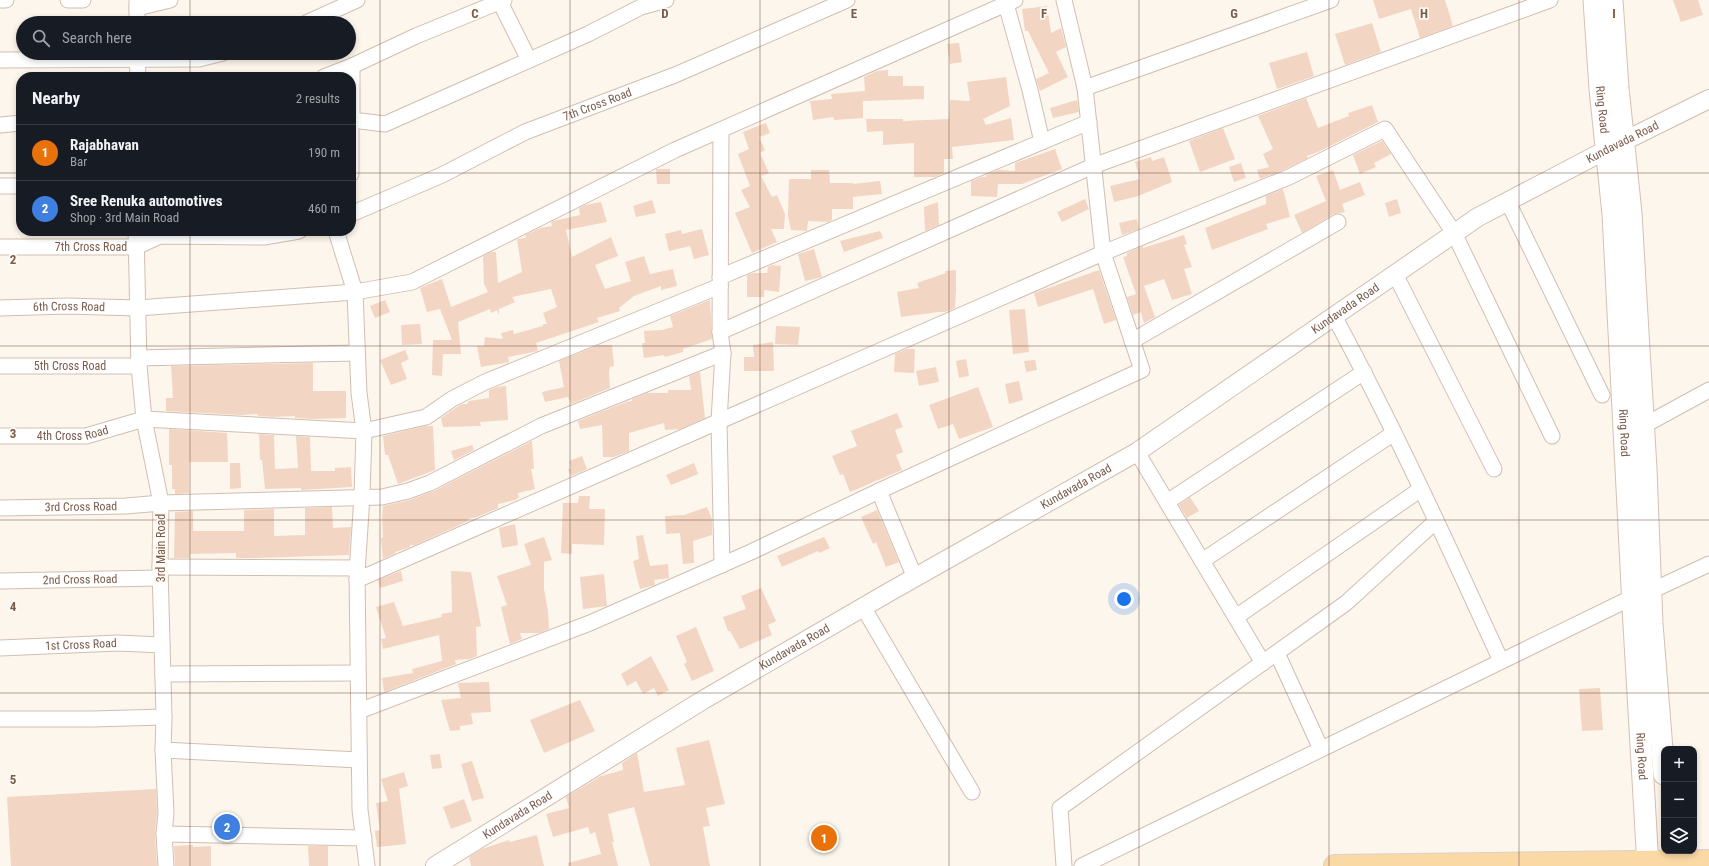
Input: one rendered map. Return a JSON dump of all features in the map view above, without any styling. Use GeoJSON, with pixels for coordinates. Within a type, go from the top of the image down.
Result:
{"type":"FeatureCollection","features":[{"type":"Feature","properties":{"kind":"main road","name":"Ring Road"},"geometry":{"type":"LineString","coordinates":[[1594,0],[1600,90],[1613,214],[1642,594],[1661,749]]}},
{"type":"Feature","properties":{"kind":"main road","name":"Ring Road"},"geometry":{"type":"LineString","coordinates":[[1612,0],[1618,88],[1631,213],[1643,426],[1642,594],[1648,864]]}},
{"type":"Feature","properties":{"kind":"main road"},"geometry":{"type":"LineString","coordinates":[[1335,866],[1648,864],[1671,860],[1709,860]]}},
{"type":"Feature","properties":{"kind":"street"},"geometry":{"type":"LineString","coordinates":[[0,0],[6,0]]}},
{"type":"Feature","properties":{"kind":"street"},"geometry":{"type":"LineString","coordinates":[[68,0],[83,0]]}},
{"type":"Feature","properties":{"kind":"street"},"geometry":{"type":"LineString","coordinates":[[137,16],[137,4],[170,0]]}},
{"type":"Feature","properties":{"kind":"street"},"geometry":{"type":"LineString","coordinates":[[322,16],[357,0]]}},
{"type":"Feature","properties":{"kind":"street"},"geometry":{"type":"LineString","coordinates":[[356,120],[386,124],[588,34],[641,7],[666,0]]}},
{"type":"Feature","properties":{"kind":"street","name":"7th Cross Road"},"geometry":{"type":"LineString","coordinates":[[356,212],[442,175],[525,132],[675,75],[847,0]]}},
{"type":"Feature","properties":{"kind":"street"},"geometry":{"type":"LineString","coordinates":[[359,711],[590,623],[722,565],[1142,370],[1103,253],[1085,88],[1064,0]]}},
{"type":"Feature","properties":{"kind":"street"},"geometry":{"type":"LineString","coordinates":[[1085,88],[1331,0]]}},
{"type":"Feature","properties":{"kind":"street"},"geometry":{"type":"LineString","coordinates":[[720,332],[1094,166],[1550,0]]}},
{"type":"Feature","properties":{"kind":"street"},"geometry":{"type":"LineString","coordinates":[[337,72],[416,36],[502,1],[529,60]]}},
{"type":"Feature","properties":{"kind":"street"},"geometry":{"type":"LineString","coordinates":[[1010,2],[1042,142]]}},
{"type":"Feature","properties":{"kind":"street","name":"6th Cross Road"},"geometry":{"type":"LineString","coordinates":[[0,308],[67,306],[138,308],[355,292],[412,282],[675,150],[721,131],[1010,2]]}},
{"type":"Feature","properties":{"kind":"street"},"geometry":{"type":"LineString","coordinates":[[0,60],[16,60]]}},
{"type":"Feature","properties":{"kind":"street"},"geometry":{"type":"LineString","coordinates":[[137,60],[138,72]]}},
{"type":"Feature","properties":{"kind":"street"},"geometry":{"type":"LineString","coordinates":[[352,66],[352,72]]}},
{"type":"Feature","properties":{"kind":"street","name":"Kundavada Road"},"geometry":{"type":"LineString","coordinates":[[435,866],[703,700],[863,607],[1137,452],[1478,217],[1606,150],[1709,99]]}},
{"type":"Feature","properties":{"kind":"street","name":"4th Cross Road"},"geometry":{"type":"LineString","coordinates":[[0,436],[86,436],[144,419],[364,431],[426,417],[452,399],[484,382],[720,282],[1088,122]]}},
{"type":"Feature","properties":{"kind":"street"},"geometry":{"type":"LineString","coordinates":[[0,125],[16,123]]}},
{"type":"Feature","properties":{"kind":"street"},"geometry":{"type":"LineString","coordinates":[[357,574],[719,420],[1103,253],[1289,176],[1385,129],[1454,234],[1552,436]]}},
{"type":"Feature","properties":{"kind":"street"},"geometry":{"type":"LineString","coordinates":[[721,131],[720,332],[722,353],[719,420],[722,565]]}},
{"type":"Feature","properties":{"kind":"street"},"geometry":{"type":"LineString","coordinates":[[0,186],[16,186]]}},
{"type":"Feature","properties":{"kind":"street"},"geometry":{"type":"LineString","coordinates":[[1508,202],[1602,395]]}},
{"type":"Feature","properties":{"kind":"street"},"geometry":{"type":"LineString","coordinates":[[1132,341],[1338,222]]}},
{"type":"Feature","properties":{"kind":"street","name":"3rd Main Road"},"geometry":{"type":"LineString","coordinates":[[136,236],[139,362],[144,419],[161,503],[160,572],[164,717],[163,750],[166,813],[164,834],[166,866]]}},
{"type":"Feature","properties":{"kind":"street","name":"7th Cross Road"},"geometry":{"type":"LineString","coordinates":[[0,247],[136,247],[160,236],[270,236]]}},
{"type":"Feature","properties":{"kind":"street"},"geometry":{"type":"LineString","coordinates":[[338,236],[355,292],[359,393],[364,431],[357,574],[360,810],[367,866]]}},
{"type":"Feature","properties":{"kind":"street"},"geometry":{"type":"LineString","coordinates":[[1395,274],[1494,469]]}},
{"type":"Feature","properties":{"kind":"street"},"geometry":{"type":"LineString","coordinates":[[1334,316],[1394,433],[1501,662]]}},
{"type":"Feature","properties":{"kind":"street","name":"5th Cross Road"},"geometry":{"type":"LineString","coordinates":[[0,366],[357,353]]}},
{"type":"Feature","properties":{"kind":"street","name":"3rd Cross Road"},"geometry":{"type":"LineString","coordinates":[[0,508],[126,506],[161,503],[362,496],[382,497],[408,491],[430,483],[541,426],[722,353]]}},
{"type":"Feature","properties":{"kind":"street"},"geometry":{"type":"LineString","coordinates":[[1166,502],[1364,372]]}},
{"type":"Feature","properties":{"kind":"street"},"geometry":{"type":"LineString","coordinates":[[1643,426],[1709,390]]}},
{"type":"Feature","properties":{"kind":"street"},"geometry":{"type":"LineString","coordinates":[[1202,561],[1394,433]]}},
{"type":"Feature","properties":{"kind":"street"},"geometry":{"type":"LineString","coordinates":[[1137,452],[1263,663]]}},
{"type":"Feature","properties":{"kind":"street"},"geometry":{"type":"LineString","coordinates":[[1236,617],[1421,489]]}},
{"type":"Feature","properties":{"kind":"street"},"geometry":{"type":"LineString","coordinates":[[879,491],[915,578]]}},
{"type":"Feature","properties":{"kind":"street"},"geometry":{"type":"LineString","coordinates":[[1064,866],[1060,808],[1346,603],[1436,521]]}},
{"type":"Feature","properties":{"kind":"street"},"geometry":{"type":"LineString","coordinates":[[1082,866],[1642,594],[1709,564]]}},
{"type":"Feature","properties":{"kind":"street","name":"2nd Cross Road"},"geometry":{"type":"LineString","coordinates":[[0,581],[160,572],[357,574]]}},
{"type":"Feature","properties":{"kind":"street"},"geometry":{"type":"LineString","coordinates":[[863,607],[972,792]]}},
{"type":"Feature","properties":{"kind":"street","name":"1st Cross Road"},"geometry":{"type":"LineString","coordinates":[[0,648],[118,643],[162,644]]}},
{"type":"Feature","properties":{"kind":"street"},"geometry":{"type":"LineString","coordinates":[[1276,653],[1321,750]]}},
{"type":"Feature","properties":{"kind":"street"},"geometry":{"type":"LineString","coordinates":[[163,674],[358,673]]}},
{"type":"Feature","properties":{"kind":"street"},"geometry":{"type":"LineString","coordinates":[[0,719],[164,717]]}},
{"type":"Feature","properties":{"kind":"street"},"geometry":{"type":"LineString","coordinates":[[163,750],[359,760]]}},
{"type":"Feature","properties":{"kind":"street"},"geometry":{"type":"LineString","coordinates":[[164,834],[364,838]]}},
{"type":"Feature","properties":{"kind":"building"},"geometry":{"type":"Polygon","coordinates":[[[1373,0],[1445,0],[1453,26],[1420,38],[1411,9],[1379,19],[1373,0]]]}},
{"type":"Feature","properties":{"kind":"building"},"geometry":{"type":"Polygon","coordinates":[[[1673,0],[1698,0],[1703,15],[1681,22],[1673,0]]]}},
{"type":"Feature","properties":{"kind":"building"},"geometry":{"type":"Polygon","coordinates":[[[1047,6],[1051,33],[1061,28],[1066,47],[1056,52],[1068,77],[1040,91],[1036,79],[1049,73],[1028,31],[1025,31],[1022,9],[1047,6]]]}},
{"type":"Feature","properties":{"kind":"building"},"geometry":{"type":"Polygon","coordinates":[[[1372,23],[1381,52],[1345,65],[1335,34],[1372,23]]]}},
{"type":"Feature","properties":{"kind":"building"},"geometry":{"type":"Polygon","coordinates":[[[959,43],[962,62],[950,64],[947,44],[959,43]]]}},
{"type":"Feature","properties":{"kind":"building"},"geometry":{"type":"Polygon","coordinates":[[[1307,52],[1314,76],[1277,89],[1269,63],[1307,52]]]}},
{"type":"Feature","properties":{"kind":"building"},"geometry":{"type":"Polygon","coordinates":[[[888,70],[888,76],[903,76],[903,86],[924,86],[924,99],[863,101],[863,118],[834,120],[833,117],[813,120],[810,101],[832,99],[831,94],[865,91],[864,77],[877,71],[888,70]]]}},
{"type":"Feature","properties":{"kind":"building"},"geometry":{"type":"Polygon","coordinates":[[[1006,77],[1010,106],[983,119],[986,125],[1011,118],[1014,140],[952,147],[953,159],[944,159],[944,173],[935,177],[914,177],[914,143],[883,145],[883,131],[867,132],[866,119],[903,119],[903,121],[949,119],[950,100],[970,101],[967,82],[1006,77]]]}},
{"type":"Feature","properties":{"kind":"building"},"geometry":{"type":"Polygon","coordinates":[[[1306,98],[1318,128],[1349,116],[1348,113],[1372,105],[1378,122],[1307,156],[1308,158],[1260,179],[1257,170],[1269,167],[1263,154],[1273,149],[1258,116],[1306,98]]]}},
{"type":"Feature","properties":{"kind":"building"},"geometry":{"type":"Polygon","coordinates":[[[1077,100],[1079,112],[1053,118],[1050,108],[1077,100]]]}},
{"type":"Feature","properties":{"kind":"building"},"geometry":{"type":"Polygon","coordinates":[[[766,123],[770,133],[759,137],[765,150],[760,153],[769,173],[761,176],[772,197],[777,195],[785,214],[784,229],[771,229],[777,242],[752,253],[735,213],[750,207],[741,190],[750,186],[738,154],[749,149],[743,132],[766,123]]]}},
{"type":"Feature","properties":{"kind":"building"},"geometry":{"type":"Polygon","coordinates":[[[1223,128],[1235,159],[1200,172],[1189,141],[1223,128]]]}},
{"type":"Feature","properties":{"kind":"building"},"geometry":{"type":"Polygon","coordinates":[[[1382,141],[1391,154],[1374,163],[1376,167],[1360,174],[1353,155],[1382,141]]]}},
{"type":"Feature","properties":{"kind":"building"},"geometry":{"type":"Polygon","coordinates":[[[1055,149],[1062,169],[1022,184],[998,184],[997,197],[971,196],[971,181],[986,177],[986,175],[998,170],[1015,171],[1015,163],[1055,149]]]}},
{"type":"Feature","properties":{"kind":"building"},"geometry":{"type":"Polygon","coordinates":[[[1151,157],[1152,161],[1164,157],[1172,182],[1138,196],[1114,202],[1110,186],[1140,179],[1135,162],[1151,157]]]}},
{"type":"Feature","properties":{"kind":"building"},"geometry":{"type":"Polygon","coordinates":[[[1241,163],[1246,178],[1234,182],[1229,167],[1241,163]]]}},
{"type":"Feature","properties":{"kind":"building"},"geometry":{"type":"Polygon","coordinates":[[[656,169],[670,169],[670,184],[657,184],[656,169]]]}},
{"type":"Feature","properties":{"kind":"building"},"geometry":{"type":"Polygon","coordinates":[[[811,170],[829,170],[830,183],[853,184],[880,181],[882,194],[853,197],[853,209],[832,209],[832,220],[828,222],[808,221],[807,231],[791,230],[788,216],[789,179],[811,179],[811,170]]]}},
{"type":"Feature","properties":{"kind":"building"},"geometry":{"type":"Polygon","coordinates":[[[1333,170],[1340,190],[1360,182],[1365,195],[1342,204],[1345,212],[1334,214],[1302,233],[1294,215],[1326,201],[1316,176],[1333,170]]]}},
{"type":"Feature","properties":{"kind":"building"},"geometry":{"type":"Polygon","coordinates":[[[1283,189],[1290,217],[1266,224],[1268,229],[1212,250],[1205,228],[1266,204],[1266,196],[1283,189]]]}},
{"type":"Feature","properties":{"kind":"building"},"geometry":{"type":"Polygon","coordinates":[[[1085,199],[1089,209],[1062,222],[1057,212],[1085,199]]]}},
{"type":"Feature","properties":{"kind":"building"},"geometry":{"type":"Polygon","coordinates":[[[1397,199],[1401,213],[1389,217],[1385,203],[1397,199]]]}},
{"type":"Feature","properties":{"kind":"building"},"geometry":{"type":"Polygon","coordinates":[[[652,200],[656,213],[636,217],[633,206],[652,200]]]}},
{"type":"Feature","properties":{"kind":"building"},"geometry":{"type":"Polygon","coordinates":[[[601,202],[607,222],[566,230],[572,257],[611,237],[618,256],[595,265],[605,289],[631,281],[625,262],[644,256],[650,274],[673,269],[677,286],[661,290],[661,286],[634,296],[619,308],[620,311],[597,318],[599,322],[536,343],[538,351],[508,357],[509,362],[481,367],[477,346],[484,346],[485,337],[503,339],[501,333],[513,330],[514,334],[543,326],[543,324],[547,324],[543,313],[557,307],[551,289],[512,297],[515,302],[499,309],[499,315],[497,310],[491,313],[490,309],[458,322],[461,354],[443,354],[442,376],[432,375],[433,340],[452,340],[440,309],[427,312],[420,288],[442,279],[451,307],[488,292],[484,284],[483,256],[491,252],[496,252],[498,283],[522,272],[517,239],[526,238],[525,235],[540,228],[552,226],[551,222],[553,221],[580,215],[579,208],[585,205],[601,202]]]}},
{"type":"Feature","properties":{"kind":"building"},"geometry":{"type":"Polygon","coordinates":[[[938,202],[939,225],[925,231],[924,207],[938,202]]]}},
{"type":"Feature","properties":{"kind":"building"},"geometry":{"type":"Polygon","coordinates":[[[1137,219],[1139,229],[1122,235],[1119,223],[1137,219]]]}},
{"type":"Feature","properties":{"kind":"building"},"geometry":{"type":"Polygon","coordinates":[[[702,229],[709,255],[694,259],[690,246],[669,251],[665,234],[681,230],[682,234],[702,229]]]}},
{"type":"Feature","properties":{"kind":"building"},"geometry":{"type":"Polygon","coordinates":[[[880,231],[883,238],[844,252],[840,241],[880,231]]]}},
{"type":"Feature","properties":{"kind":"building"},"geometry":{"type":"Polygon","coordinates":[[[1184,235],[1187,244],[1184,245],[1192,267],[1184,269],[1192,294],[1172,300],[1164,279],[1144,286],[1155,317],[1144,323],[1141,312],[1133,315],[1127,297],[1136,294],[1123,257],[1127,256],[1127,253],[1143,246],[1143,248],[1184,235]]]}},
{"type":"Feature","properties":{"kind":"building"},"geometry":{"type":"Polygon","coordinates":[[[814,249],[822,277],[805,281],[798,254],[814,249]]]}},
{"type":"Feature","properties":{"kind":"building"},"geometry":{"type":"Polygon","coordinates":[[[772,265],[781,266],[779,292],[764,290],[764,297],[747,297],[747,275],[753,273],[767,273],[768,267],[772,265]]]}},
{"type":"Feature","properties":{"kind":"building"},"geometry":{"type":"Polygon","coordinates":[[[956,270],[955,308],[945,312],[901,317],[897,292],[919,288],[917,283],[946,273],[945,271],[956,270]]]}},
{"type":"Feature","properties":{"kind":"building"},"geometry":{"type":"Polygon","coordinates":[[[1099,270],[1116,320],[1104,324],[1093,289],[1038,307],[1034,293],[1099,270]]]}},
{"type":"Feature","properties":{"kind":"building"},"geometry":{"type":"Polygon","coordinates":[[[385,300],[390,312],[375,318],[370,306],[385,300]]]}},
{"type":"Feature","properties":{"kind":"building"},"geometry":{"type":"Polygon","coordinates":[[[710,300],[712,339],[683,349],[683,352],[665,357],[664,355],[644,358],[642,343],[645,343],[644,331],[662,330],[673,327],[670,316],[710,300]]]}},
{"type":"Feature","properties":{"kind":"building"},"geometry":{"type":"Polygon","coordinates":[[[1025,309],[1029,352],[1013,354],[1009,310],[1025,309]]]}},
{"type":"Feature","properties":{"kind":"building"},"geometry":{"type":"Polygon","coordinates":[[[420,324],[422,344],[402,345],[401,325],[420,324]]]}},
{"type":"Feature","properties":{"kind":"building"},"geometry":{"type":"Polygon","coordinates":[[[776,326],[800,327],[798,345],[775,344],[776,326]]]}},
{"type":"Feature","properties":{"kind":"building"},"geometry":{"type":"Polygon","coordinates":[[[773,342],[774,371],[744,371],[744,357],[754,357],[753,345],[773,342]]]}},
{"type":"Feature","properties":{"kind":"building"},"geometry":{"type":"Polygon","coordinates":[[[599,345],[612,345],[614,366],[610,367],[610,388],[571,404],[568,397],[545,402],[542,392],[564,387],[559,361],[599,345]]]}},
{"type":"Feature","properties":{"kind":"building"},"geometry":{"type":"Polygon","coordinates":[[[907,349],[915,349],[914,373],[894,372],[895,354],[907,349]]]}},
{"type":"Feature","properties":{"kind":"building"},"geometry":{"type":"Polygon","coordinates":[[[405,350],[409,359],[401,363],[407,379],[391,385],[380,360],[405,350]]]}},
{"type":"Feature","properties":{"kind":"building"},"geometry":{"type":"Polygon","coordinates":[[[966,359],[969,376],[959,378],[956,361],[966,359]]]}},
{"type":"Feature","properties":{"kind":"building"},"geometry":{"type":"Polygon","coordinates":[[[1035,360],[1037,370],[1026,372],[1024,361],[1035,360]]]}},
{"type":"Feature","properties":{"kind":"building"},"geometry":{"type":"Polygon","coordinates":[[[313,363],[313,391],[346,391],[346,418],[316,419],[295,418],[295,416],[258,416],[258,414],[241,415],[166,411],[166,398],[173,398],[171,366],[313,363]]]}},
{"type":"Feature","properties":{"kind":"building"},"geometry":{"type":"Polygon","coordinates":[[[936,367],[939,382],[919,386],[916,371],[936,367]]]}},
{"type":"Feature","properties":{"kind":"building"},"geometry":{"type":"Polygon","coordinates":[[[700,372],[705,418],[680,429],[665,430],[664,423],[629,433],[629,451],[614,457],[603,457],[602,425],[580,429],[578,421],[632,401],[632,399],[647,393],[668,393],[668,390],[691,390],[689,376],[700,372]]]}},
{"type":"Feature","properties":{"kind":"building"},"geometry":{"type":"Polygon","coordinates":[[[1019,381],[1023,400],[1009,404],[1005,384],[1019,381]]]}},
{"type":"Feature","properties":{"kind":"building"},"geometry":{"type":"Polygon","coordinates":[[[506,386],[508,420],[480,422],[481,426],[443,427],[441,418],[457,407],[462,404],[467,404],[469,401],[489,398],[489,390],[506,386]]]}},
{"type":"Feature","properties":{"kind":"building"},"geometry":{"type":"Polygon","coordinates":[[[978,387],[993,427],[959,439],[953,424],[938,429],[929,405],[978,387]]]}},
{"type":"Feature","properties":{"kind":"building"},"geometry":{"type":"Polygon","coordinates":[[[897,413],[903,427],[895,430],[903,452],[896,455],[902,470],[850,492],[843,474],[840,475],[832,456],[857,446],[851,431],[897,413]]]}},
{"type":"Feature","properties":{"kind":"building"},"geometry":{"type":"Polygon","coordinates":[[[425,426],[433,426],[435,470],[398,484],[388,455],[385,455],[383,436],[425,426]]]}},
{"type":"Feature","properties":{"kind":"building"},"geometry":{"type":"Polygon","coordinates":[[[169,429],[227,433],[228,462],[189,462],[189,493],[175,494],[175,489],[172,489],[172,465],[169,465],[169,429]]]}},
{"type":"Feature","properties":{"kind":"building"},"geometry":{"type":"Polygon","coordinates":[[[259,434],[274,435],[275,469],[298,468],[296,436],[310,437],[311,471],[335,471],[335,468],[351,467],[352,487],[301,490],[301,488],[265,489],[262,460],[260,460],[259,434]]]}},
{"type":"Feature","properties":{"kind":"building"},"geometry":{"type":"Polygon","coordinates":[[[532,441],[534,469],[531,469],[535,489],[518,493],[519,497],[515,500],[498,504],[498,508],[477,517],[468,519],[468,521],[415,545],[410,545],[410,547],[395,552],[396,553],[383,559],[381,538],[383,538],[383,506],[410,500],[434,491],[532,441]]]}},
{"type":"Feature","properties":{"kind":"building"},"geometry":{"type":"Polygon","coordinates":[[[472,445],[474,450],[454,460],[451,451],[472,445]]]}},
{"type":"Feature","properties":{"kind":"building"},"geometry":{"type":"Polygon","coordinates":[[[582,456],[587,469],[571,476],[568,469],[571,468],[569,461],[582,456]]]}},
{"type":"Feature","properties":{"kind":"building"},"geometry":{"type":"Polygon","coordinates":[[[230,463],[240,463],[241,488],[230,489],[230,463]]]}},
{"type":"Feature","properties":{"kind":"building"},"geometry":{"type":"Polygon","coordinates":[[[694,463],[698,474],[671,485],[666,475],[694,463]]]}},
{"type":"Feature","properties":{"kind":"building"},"geometry":{"type":"Polygon","coordinates":[[[579,496],[590,496],[589,509],[605,509],[604,545],[572,544],[572,554],[561,553],[563,503],[578,503],[579,496]]]}},
{"type":"Feature","properties":{"kind":"building"},"geometry":{"type":"Polygon","coordinates":[[[1190,497],[1199,511],[1187,518],[1179,505],[1190,497]]]}},
{"type":"Feature","properties":{"kind":"building"},"geometry":{"type":"Polygon","coordinates":[[[332,507],[333,528],[351,527],[349,555],[236,558],[236,553],[190,554],[190,558],[174,558],[175,512],[193,511],[193,531],[244,531],[244,510],[274,509],[274,536],[305,535],[305,508],[332,507]]]}},
{"type":"Feature","properties":{"kind":"building"},"geometry":{"type":"Polygon","coordinates":[[[707,507],[712,519],[712,535],[693,541],[694,563],[683,564],[680,533],[666,534],[665,516],[684,515],[707,507]]]}},
{"type":"Feature","properties":{"kind":"building"},"geometry":{"type":"Polygon","coordinates":[[[877,510],[899,562],[886,567],[876,542],[873,544],[861,517],[877,510]]]}},
{"type":"Feature","properties":{"kind":"building"},"geometry":{"type":"Polygon","coordinates":[[[515,524],[518,545],[502,548],[499,528],[515,524]]]}},
{"type":"Feature","properties":{"kind":"building"},"geometry":{"type":"Polygon","coordinates":[[[643,535],[650,566],[668,564],[669,578],[654,580],[655,585],[640,589],[633,561],[639,559],[636,536],[643,535]]]}},
{"type":"Feature","properties":{"kind":"building"},"geometry":{"type":"Polygon","coordinates":[[[544,537],[552,560],[544,562],[544,589],[548,611],[549,629],[539,633],[520,633],[522,639],[510,644],[501,607],[507,605],[497,576],[531,565],[524,544],[544,537]]]}},
{"type":"Feature","properties":{"kind":"building"},"geometry":{"type":"Polygon","coordinates":[[[824,537],[830,548],[819,553],[818,551],[782,567],[777,556],[824,537]]]}},
{"type":"Feature","properties":{"kind":"building"},"geometry":{"type":"Polygon","coordinates":[[[401,571],[403,581],[380,588],[378,580],[401,571]]]}},
{"type":"Feature","properties":{"kind":"building"},"geometry":{"type":"Polygon","coordinates":[[[451,571],[471,572],[481,626],[476,627],[477,656],[470,659],[455,660],[456,664],[384,692],[382,678],[413,673],[412,669],[442,661],[439,635],[383,649],[381,639],[386,638],[376,607],[394,602],[403,626],[442,617],[441,614],[452,612],[451,571]]]}},
{"type":"Feature","properties":{"kind":"building"},"geometry":{"type":"Polygon","coordinates":[[[604,574],[607,606],[583,609],[580,577],[604,574]]]}},
{"type":"Feature","properties":{"kind":"building"},"geometry":{"type":"Polygon","coordinates":[[[761,588],[776,621],[768,625],[772,635],[740,649],[730,631],[728,631],[723,617],[746,609],[741,596],[761,588]]]}},
{"type":"Feature","properties":{"kind":"building"},"geometry":{"type":"Polygon","coordinates":[[[696,627],[714,671],[692,681],[684,664],[687,662],[676,636],[696,627]]]}},
{"type":"Feature","properties":{"kind":"building"},"geometry":{"type":"Polygon","coordinates":[[[651,656],[669,690],[658,696],[654,688],[643,694],[636,681],[627,686],[621,674],[651,656]]]}},
{"type":"Feature","properties":{"kind":"building"},"geometry":{"type":"Polygon","coordinates":[[[489,682],[491,712],[471,713],[473,724],[460,726],[460,730],[450,731],[441,700],[461,698],[458,683],[489,682]]]}},
{"type":"Feature","properties":{"kind":"building"},"geometry":{"type":"Polygon","coordinates":[[[1600,688],[1603,730],[1582,731],[1579,689],[1600,688]]]}},
{"type":"Feature","properties":{"kind":"building"},"geometry":{"type":"Polygon","coordinates":[[[580,700],[595,731],[544,753],[530,720],[580,700]]]}},
{"type":"Feature","properties":{"kind":"building"},"geometry":{"type":"Polygon","coordinates":[[[709,740],[725,804],[706,808],[710,826],[703,827],[710,866],[650,866],[634,807],[608,814],[614,842],[612,842],[618,866],[568,866],[568,863],[601,854],[595,832],[590,834],[588,827],[553,837],[546,814],[569,808],[566,797],[601,776],[623,770],[622,763],[637,753],[644,792],[685,785],[676,748],[709,740]]]}},
{"type":"Feature","properties":{"kind":"building"},"geometry":{"type":"Polygon","coordinates":[[[440,754],[442,768],[432,769],[430,755],[440,754]]]}},
{"type":"Feature","properties":{"kind":"building"},"geometry":{"type":"Polygon","coordinates":[[[472,761],[484,798],[472,801],[461,764],[472,761]]]}},
{"type":"Feature","properties":{"kind":"building"},"geometry":{"type":"Polygon","coordinates":[[[404,772],[408,786],[399,789],[406,844],[377,847],[375,831],[380,830],[376,803],[388,801],[381,779],[404,772]]]}},
{"type":"Feature","properties":{"kind":"building"},"geometry":{"type":"Polygon","coordinates":[[[156,789],[157,813],[155,834],[157,866],[11,866],[7,797],[156,789]]]}},
{"type":"Feature","properties":{"kind":"building"},"geometry":{"type":"Polygon","coordinates":[[[464,799],[472,821],[451,829],[443,807],[464,799]]]}},
{"type":"Feature","properties":{"kind":"building"},"geometry":{"type":"Polygon","coordinates":[[[537,835],[544,866],[471,866],[469,857],[482,849],[509,840],[510,842],[537,835]]]}},
{"type":"Feature","properties":{"kind":"building"},"geometry":{"type":"Polygon","coordinates":[[[193,845],[193,847],[211,846],[211,866],[175,866],[174,846],[193,845]]]}},
{"type":"Feature","properties":{"kind":"building"},"geometry":{"type":"Polygon","coordinates":[[[308,846],[328,846],[328,866],[309,866],[308,846]]]}},
{"type":"Feature","properties":{"kind":"place","name":"Sree Renuka automotives"},"geometry":{"type":"Point","coordinates":[227,827]}},
{"type":"Feature","properties":{"kind":"place","name":"Rajabhavan"},"geometry":{"type":"Point","coordinates":[824,838]}}]}
